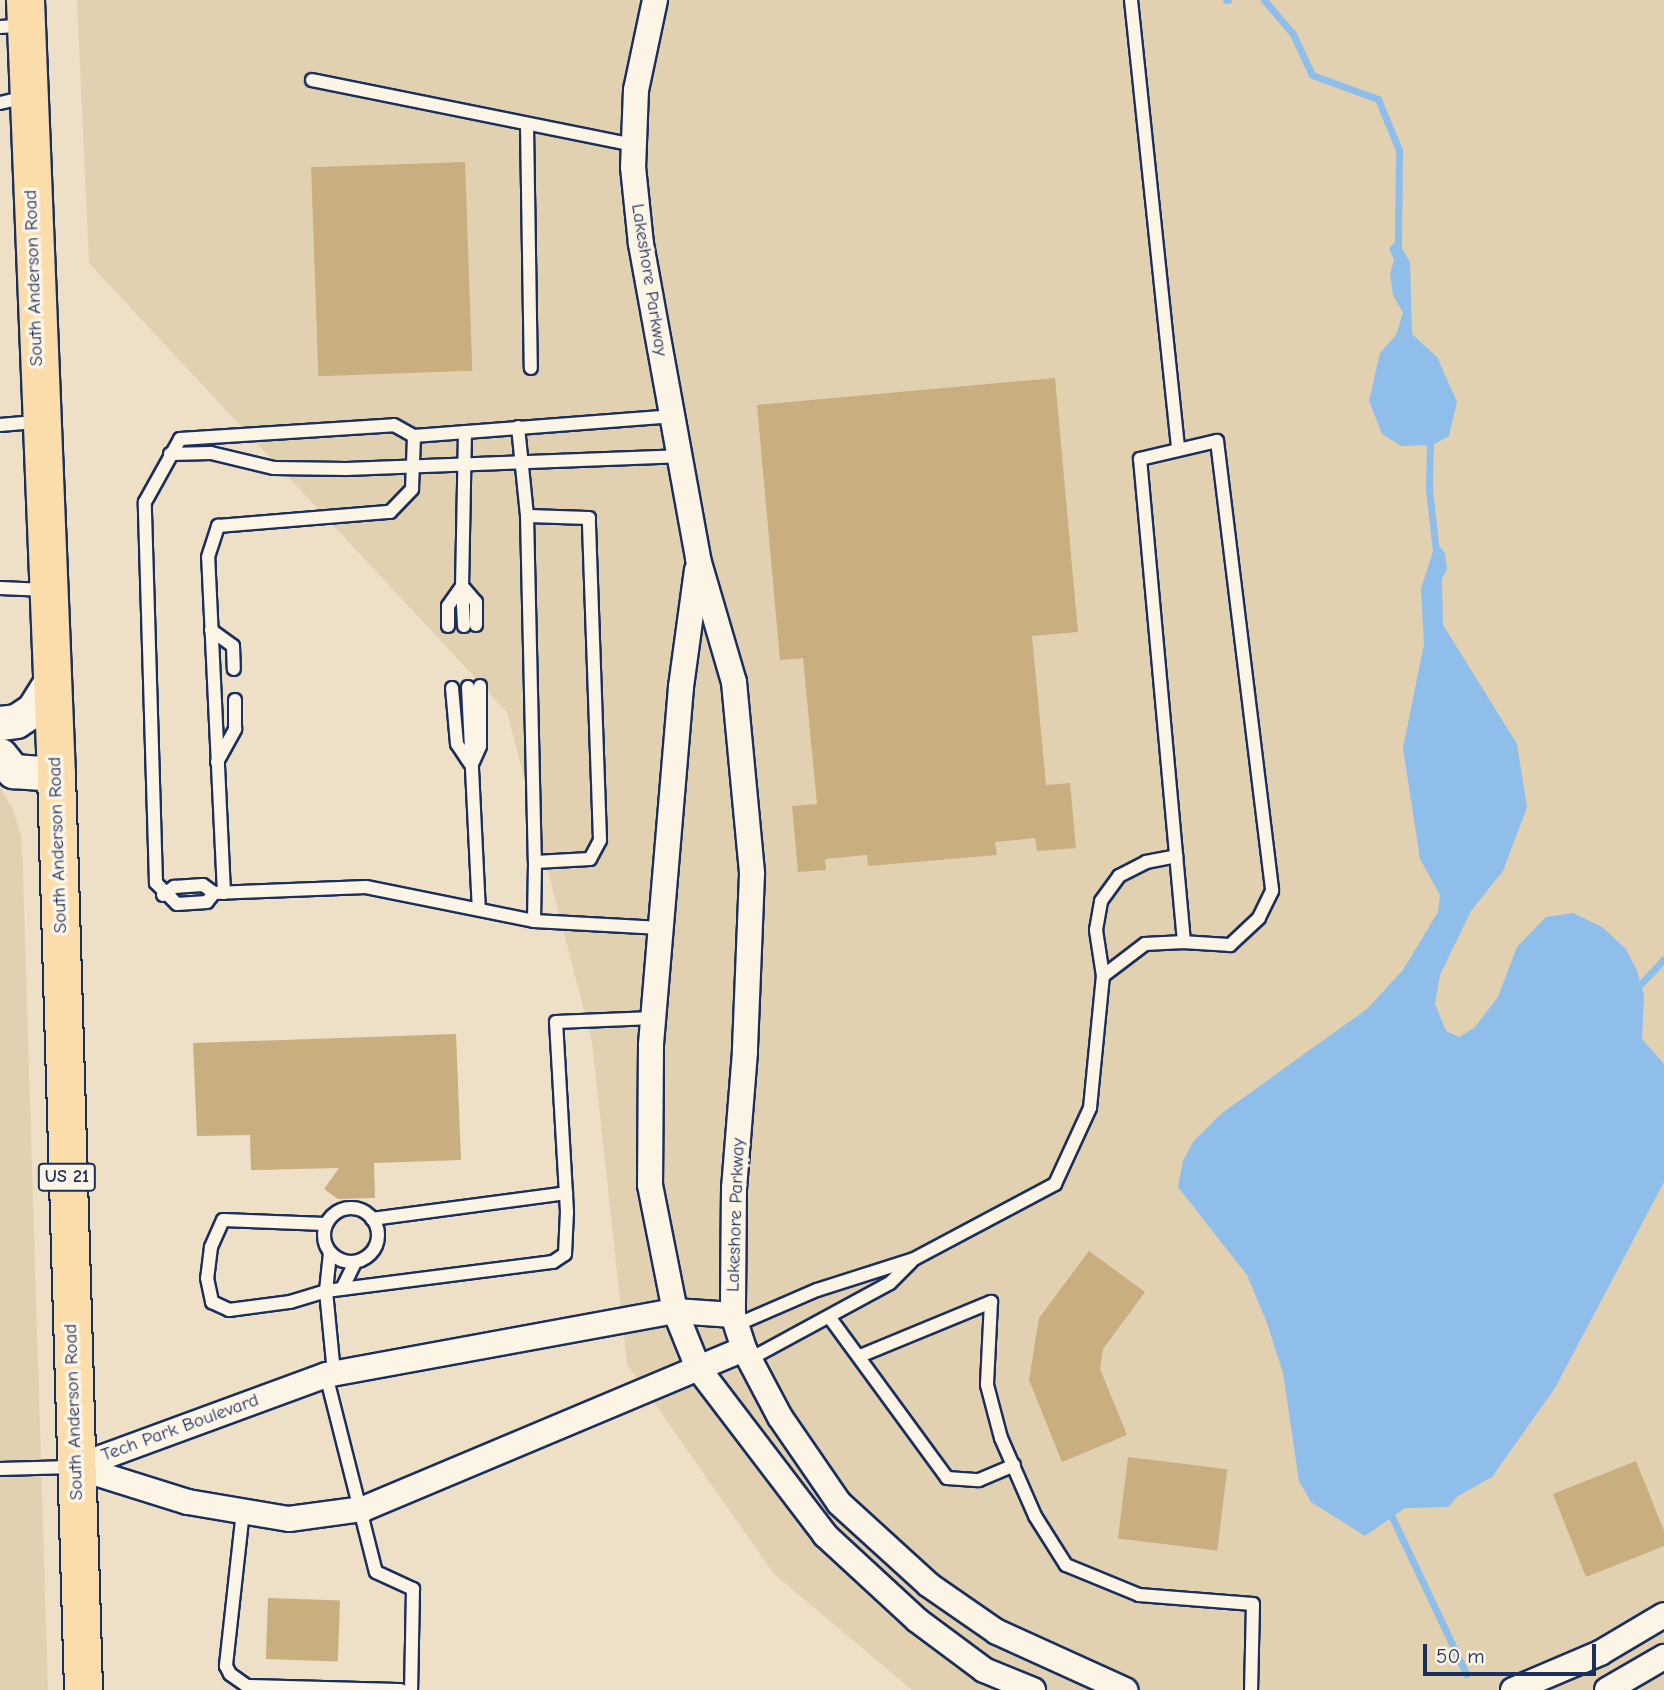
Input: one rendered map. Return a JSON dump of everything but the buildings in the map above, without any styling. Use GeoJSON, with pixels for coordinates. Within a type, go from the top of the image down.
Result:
{"type":"FeatureCollection","features":[{"type":"Feature","properties":{"kind":"main road","name":"South Anderson Road"},"geometry":{"type":"LineString","coordinates":[[17,18],[14,100],[39,422],[56,774],[83,1690]]}},
{"type":"Feature","properties":{"kind":"street","name":"Lakeshore Parkway"},"geometry":{"type":"LineString","coordinates":[[656,0],[636,90],[634,145],[641,244],[698,559],[734,682],[752,874],[745,1052],[734,1188],[735,1320],[747,1354],[780,1417],[839,1503],[929,1585],[997,1632],[1125,1690]]}},
{"type":"Feature","properties":{"kind":"street","name":"Lakeshore Parkway"},"geometry":{"type":"LineString","coordinates":[[698,559],[681,687],[653,1018],[650,1185],[675,1311],[698,1368],[825,1535],[917,1620],[984,1670],[1033,1690]]}},
{"type":"Feature","properties":{"kind":"street"},"geometry":{"type":"LineString","coordinates":[[0,723],[16,722],[33,710],[51,681]]}},
{"type":"Feature","properties":{"kind":"street"},"geometry":{"type":"LineString","coordinates":[[0,755],[13,771],[56,774]]}},
{"type":"Feature","properties":{"kind":"street","name":"Tech Park Boulevard"},"geometry":{"type":"LineString","coordinates":[[76,1467],[330,1374],[675,1311],[735,1320]]}},
{"type":"Feature","properties":{"kind":"street","name":"Tech Park Boulevard"},"geometry":{"type":"LineString","coordinates":[[76,1467],[188,1502],[289,1519],[363,1509],[698,1368],[747,1354]]}},
{"type":"Feature","properties":{"kind":"street"},"geometry":{"type":"LineString","coordinates":[[1513,1690],[1600,1653],[1664,1615]]}},
{"type":"Feature","properties":{"kind":"street"},"geometry":{"type":"LineString","coordinates":[[1607,1690],[1664,1657]]}},
{"type":"Feature","properties":{"kind":"lane"},"geometry":{"type":"LineString","coordinates":[[1131,0],[1178,450]]}},
{"type":"Feature","properties":{"kind":"lane"},"geometry":{"type":"LineString","coordinates":[[313,80],[527,126],[634,145]]}},
{"type":"Feature","properties":{"kind":"lane"},"geometry":{"type":"LineString","coordinates":[[527,126],[531,368]]}},
{"type":"Feature","properties":{"kind":"lane"},"geometry":{"type":"LineString","coordinates":[[661,928],[534,920],[366,887],[219,893],[207,902],[177,904],[163,895],[156,883],[145,502],[180,439],[202,434],[394,425],[414,436],[671,416]]}},
{"type":"Feature","properties":{"kind":"lane"},"geometry":{"type":"LineString","coordinates":[[0,425],[39,422]]}},
{"type":"Feature","properties":{"kind":"lane"},"geometry":{"type":"LineString","coordinates":[[518,428],[519,462],[527,516],[534,920]]}},
{"type":"Feature","properties":{"kind":"lane"},"geometry":{"type":"LineString","coordinates":[[448,626],[447,606],[462,586],[465,432]]}},
{"type":"Feature","properties":{"kind":"lane"},"geometry":{"type":"LineString","coordinates":[[219,893],[208,557],[218,526],[390,512],[412,489],[414,436]]}},
{"type":"Feature","properties":{"kind":"lane"},"geometry":{"type":"LineString","coordinates":[[1103,976],[1146,944],[1184,942],[1230,945],[1259,918],[1272,891],[1216,441],[1140,459],[1184,942]]}},
{"type":"Feature","properties":{"kind":"lane"},"geometry":{"type":"LineString","coordinates":[[170,454],[211,453],[274,468],[411,467],[679,456]]}},
{"type":"Feature","properties":{"kind":"lane"},"geometry":{"type":"LineString","coordinates":[[527,516],[589,518],[600,840],[590,859],[535,862]]}},
{"type":"Feature","properties":{"kind":"lane"},"geometry":{"type":"LineString","coordinates":[[462,586],[476,602],[470,625]]}},
{"type":"Feature","properties":{"kind":"lane"},"geometry":{"type":"LineString","coordinates":[[0,588],[46,590]]}},
{"type":"Feature","properties":{"kind":"lane"},"geometry":{"type":"LineString","coordinates":[[211,630],[233,646],[234,669]]}},
{"type":"Feature","properties":{"kind":"lane"},"geometry":{"type":"LineString","coordinates":[[474,686],[472,765],[480,908]]}},
{"type":"Feature","properties":{"kind":"lane"},"geometry":{"type":"LineString","coordinates":[[453,688],[457,744],[472,765]]}},
{"type":"Feature","properties":{"kind":"lane"},"geometry":{"type":"LineString","coordinates":[[216,762],[235,730],[235,700]]}},
{"type":"Feature","properties":{"kind":"lane"},"geometry":{"type":"LineString","coordinates":[[735,1320],[914,1259],[1055,1184],[1090,1108],[1103,976],[1096,930],[1101,901],[1119,876],[1146,862],[1176,856]]}},
{"type":"Feature","properties":{"kind":"lane"},"geometry":{"type":"LineString","coordinates":[[325,1224],[223,1220],[211,1247],[207,1278],[212,1302],[229,1310],[290,1302],[326,1291],[553,1262],[565,1254],[566,1193],[556,1022],[653,1018]]}},
{"type":"Feature","properties":{"kind":"lane"},"geometry":{"type":"LineString","coordinates":[[411,1690],[413,1589],[376,1572],[330,1374],[326,1291],[330,1253],[324,1236],[325,1224],[335,1213],[351,1208],[372,1219],[566,1193]]}},
{"type":"Feature","properties":{"kind":"lane"},"geometry":{"type":"LineString","coordinates":[[342,1289],[355,1262],[376,1245],[372,1219]]}},
{"type":"Feature","properties":{"kind":"lane"},"geometry":{"type":"LineString","coordinates":[[330,1253],[355,1262]]}},
{"type":"Feature","properties":{"kind":"lane"},"geometry":{"type":"LineString","coordinates":[[747,1354],[830,1318],[890,1283],[914,1259]]}},
{"type":"Feature","properties":{"kind":"lane"},"geometry":{"type":"LineString","coordinates":[[860,1356],[990,1301],[987,1385],[1014,1465],[1035,1516],[1066,1565],[1139,1595],[1253,1604],[1251,1690]]}},
{"type":"Feature","properties":{"kind":"lane"},"geometry":{"type":"LineString","coordinates":[[830,1318],[947,1478],[979,1480],[1014,1465]]}},
{"type":"Feature","properties":{"kind":"lane"},"geometry":{"type":"LineString","coordinates":[[0,1469],[76,1467]]}},
{"type":"Feature","properties":{"kind":"lane"},"geometry":{"type":"LineString","coordinates":[[243,1511],[226,1666],[230,1674],[247,1686],[401,1690]]}},
{"type":"Feature","properties":{"kind":"shaded area"},"geometry":{"type":"Polygon","coordinates":[[[77,0],[1664,0],[1664,1690],[912,1690],[774,1574],[627,1364],[592,1042],[507,712],[89,263],[77,0]]]}},
{"type":"Feature","properties":{"kind":"shaded area"},"geometry":{"type":"Polygon","coordinates":[[[0,787],[13,809],[21,836],[23,872],[48,1690],[0,1690],[0,787]]]}},
{"type":"Feature","properties":{"kind":"water"},"geometry":{"type":"Polygon","coordinates":[[[1397,240],[1410,262],[1412,334],[1437,357],[1457,402],[1449,436],[1433,445],[1401,446],[1382,434],[1369,401],[1380,353],[1396,335],[1403,313],[1393,295],[1390,274],[1394,260],[1389,248],[1397,240]]]}},
{"type":"Feature","properties":{"kind":"water"},"geometry":{"type":"Polygon","coordinates":[[[1436,542],[1445,553],[1447,569],[1442,579],[1443,625],[1517,744],[1527,807],[1503,871],[1471,911],[1440,975],[1435,1004],[1446,1031],[1459,1037],[1474,1028],[1498,997],[1517,947],[1546,917],[1573,913],[1602,927],[1626,949],[1637,971],[1644,995],[1642,1039],[1664,1064],[1664,1182],[1555,1388],[1492,1477],[1458,1496],[1448,1507],[1405,1508],[1365,1536],[1311,1502],[1299,1481],[1283,1373],[1267,1323],[1247,1275],[1178,1187],[1183,1161],[1193,1142],[1222,1113],[1367,1009],[1403,970],[1438,912],[1440,895],[1420,859],[1403,748],[1424,644],[1421,589],[1436,542]]]}},
{"type":"Feature","properties":{"kind":"waterway"},"geometry":{"type":"LineString","coordinates":[[1264,0],[1293,34],[1312,75],[1378,99],[1399,150],[1398,249]]}},
{"type":"Feature","properties":{"kind":"waterway"},"geometry":{"type":"LineString","coordinates":[[1430,438],[1429,489],[1436,551]]}},
{"type":"Feature","properties":{"kind":"waterway"},"geometry":{"type":"LineString","coordinates":[[1636,989],[1664,959]]}},
{"type":"Feature","properties":{"kind":"waterway"},"geometry":{"type":"LineString","coordinates":[[1392,1506],[1391,1515],[1466,1674]]}}]}
